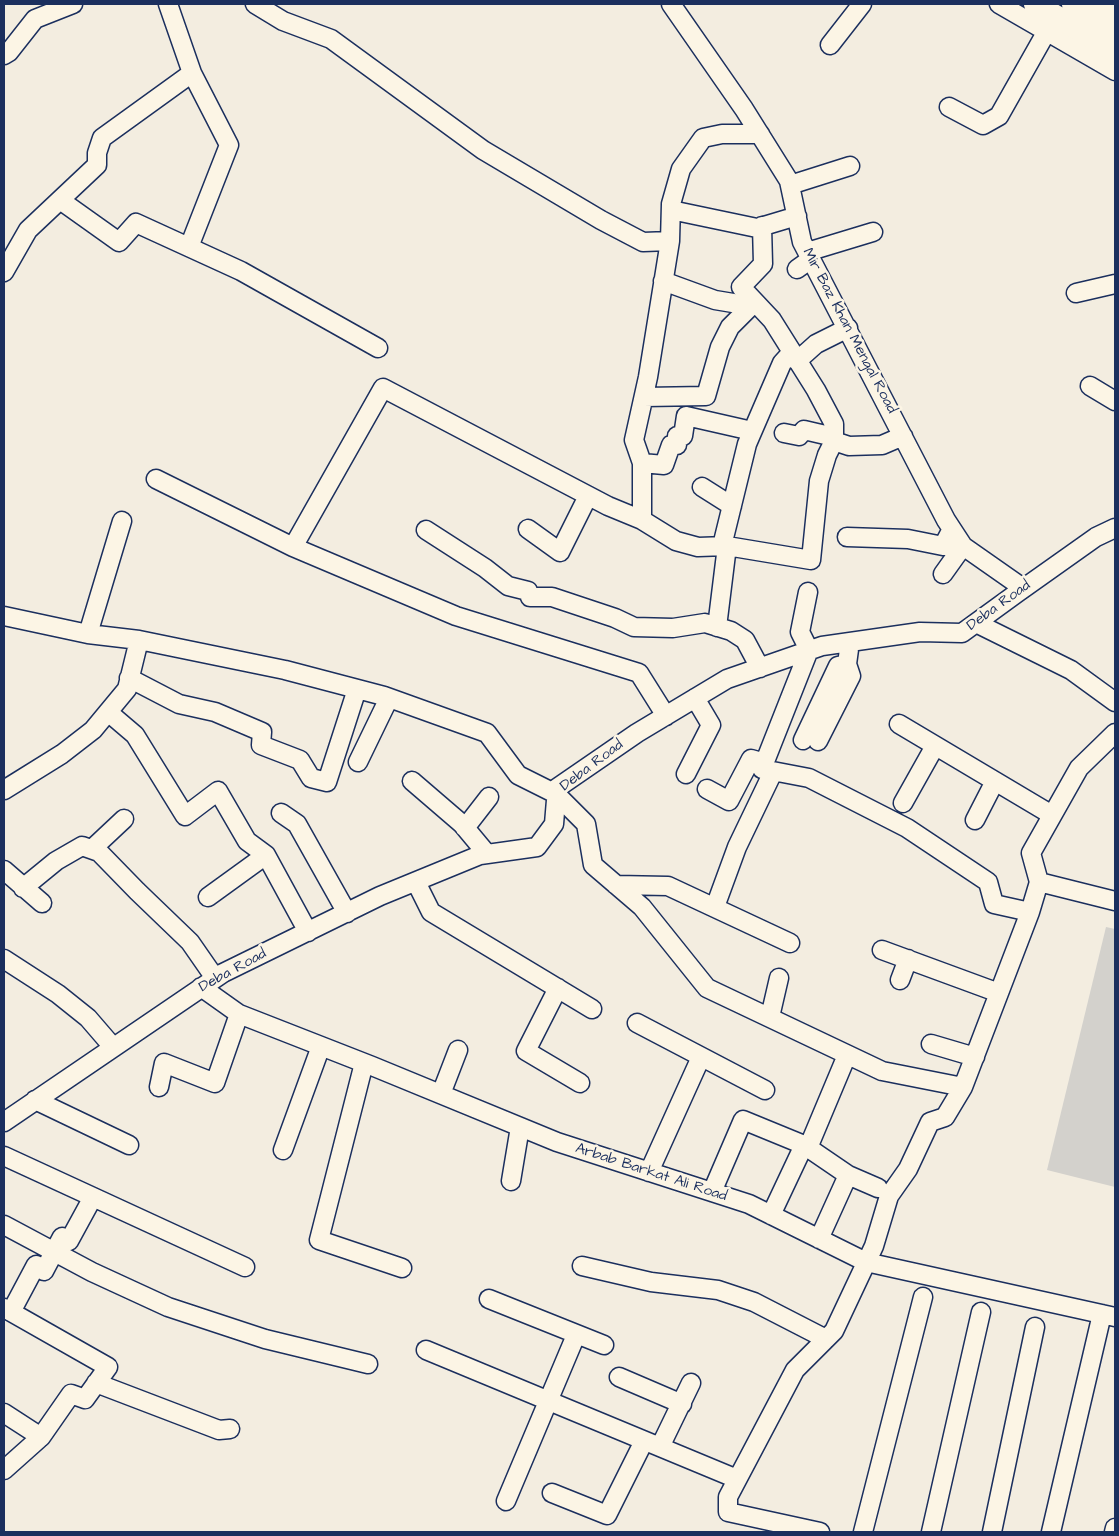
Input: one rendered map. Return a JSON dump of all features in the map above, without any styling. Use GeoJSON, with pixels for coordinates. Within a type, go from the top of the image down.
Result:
{"type":"FeatureCollection","features":[{"type":"Feature","properties":{"kind":"main road"},"geometry":{"type":"LineString","coordinates":[[1035,4],[1115,51]]}},
{"type":"Feature","properties":{"kind":"main road"},"geometry":{"type":"LineString","coordinates":[[1073,4],[1115,29]]}},
{"type":"Feature","properties":{"kind":"street"},"geometry":{"type":"LineString","coordinates":[[4,55],[9,52],[34,19],[73,4]]}},
{"type":"Feature","properties":{"kind":"street"},"geometry":{"type":"LineString","coordinates":[[168,4],[192,73],[229,145],[189,247]]}},
{"type":"Feature","properties":{"kind":"street"},"geometry":{"type":"LineString","coordinates":[[255,4],[283,21],[331,39],[484,150],[601,220],[643,242],[670,241]]}},
{"type":"Feature","properties":{"kind":"street","name":"Mir Baz Khan Mengal Road"},"geometry":{"type":"LineString","coordinates":[[670,4],[744,109],[789,181],[805,260],[848,328],[946,520],[964,546],[1023,588]]}},
{"type":"Feature","properties":{"kind":"street"},"geometry":{"type":"LineString","coordinates":[[830,45],[862,4]]}},
{"type":"Feature","properties":{"kind":"street"},"geometry":{"type":"LineString","coordinates":[[999,4],[1115,71]]}},
{"type":"Feature","properties":{"kind":"street"},"geometry":{"type":"LineString","coordinates":[[1103,4],[1115,10]]}},
{"type":"Feature","properties":{"kind":"street"},"geometry":{"type":"LineString","coordinates":[[949,107],[982,125],[999,116],[1047,31]]}},
{"type":"Feature","properties":{"kind":"street"},"geometry":{"type":"LineString","coordinates":[[6,264],[28,230],[97,166],[97,153],[102,138],[192,73]]}},
{"type":"Feature","properties":{"kind":"street"},"geometry":{"type":"LineString","coordinates":[[642,520],[642,463],[634,440],[644,397],[670,241],[671,204],[681,170],[703,138],[722,134],[760,134]]}},
{"type":"Feature","properties":{"kind":"street"},"geometry":{"type":"LineString","coordinates":[[790,185],[850,166]]}},
{"type":"Feature","properties":{"kind":"street"},"geometry":{"type":"LineString","coordinates":[[60,200],[119,242],[136,223],[241,271],[378,348]]}},
{"type":"Feature","properties":{"kind":"street"},"geometry":{"type":"LineString","coordinates":[[671,210],[757,228],[796,216]]}},
{"type":"Feature","properties":{"kind":"street"},"geometry":{"type":"LineString","coordinates":[[293,547],[383,388],[588,496],[642,520],[676,541],[698,547],[725,546],[811,560],[819,482],[826,455],[834,439],[834,424],[816,390],[772,320],[751,304],[741,287],[763,264],[762,226]]}},
{"type":"Feature","properties":{"kind":"street"},"geometry":{"type":"LineString","coordinates":[[805,260],[874,232]]}},
{"type":"Feature","properties":{"kind":"street"},"geometry":{"type":"LineString","coordinates":[[663,281],[715,300],[751,304]]}},
{"type":"Feature","properties":{"kind":"street"},"geometry":{"type":"LineString","coordinates":[[1076,293],[1115,284]]}},
{"type":"Feature","properties":{"kind":"street"},"geometry":{"type":"LineString","coordinates":[[644,397],[706,396],[720,347],[730,327],[751,304]]}},
{"type":"Feature","properties":{"kind":"street"},"geometry":{"type":"LineString","coordinates":[[717,627],[725,546],[732,506],[752,431],[782,363],[848,328]]}},
{"type":"Feature","properties":{"kind":"street"},"geometry":{"type":"LineString","coordinates":[[1090,386],[1115,400]]}},
{"type":"Feature","properties":{"kind":"street"},"geometry":{"type":"LineString","coordinates":[[642,463],[664,465],[671,445],[677,445],[677,436],[683,436],[686,416],[752,431]]}},
{"type":"Feature","properties":{"kind":"street"},"geometry":{"type":"LineString","coordinates":[[784,432],[799,436],[804,430],[834,439],[849,446],[882,445],[904,436]]}},
{"type":"Feature","properties":{"kind":"street"},"geometry":{"type":"LineString","coordinates":[[156,479],[293,547],[456,616],[639,673],[666,716]]}},
{"type":"Feature","properties":{"kind":"street"},"geometry":{"type":"LineString","coordinates":[[702,487],[732,506]]}},
{"type":"Feature","properties":{"kind":"street"},"geometry":{"type":"LineString","coordinates":[[528,529],[560,552],[588,496]]}},
{"type":"Feature","properties":{"kind":"street"},"geometry":{"type":"LineString","coordinates":[[88,634],[122,521]]}},
{"type":"Feature","properties":{"kind":"street","name":"Deba Road"},"geometry":{"type":"LineString","coordinates":[[6,1118],[223,973],[380,896],[480,855],[537,847],[554,824],[557,788],[637,733],[727,679],[822,646],[920,632],[962,633],[1096,537],[1115,528]]}},
{"type":"Feature","properties":{"kind":"street"},"geometry":{"type":"LineString","coordinates":[[847,538],[908,540],[943,546],[952,529]]}},
{"type":"Feature","properties":{"kind":"street"},"geometry":{"type":"LineString","coordinates":[[426,530],[508,586],[528,592],[530,597],[552,597],[615,618],[634,627],[673,628],[704,623],[731,631],[745,640],[760,668]]}},
{"type":"Feature","properties":{"kind":"street"},"geometry":{"type":"LineString","coordinates":[[943,574],[964,546]]}},
{"type":"Feature","properties":{"kind":"street"},"geometry":{"type":"LineString","coordinates":[[715,908],[769,767],[810,650],[800,632],[808,592]]}},
{"type":"Feature","properties":{"kind":"street"},"geometry":{"type":"LineString","coordinates":[[4,616],[88,634],[139,640],[285,670],[389,698],[486,733],[518,775],[556,794],[586,824],[592,865],[642,907],[707,988],[882,1072],[964,1087]]}},
{"type":"Feature","properties":{"kind":"street"},"geometry":{"type":"LineString","coordinates":[[976,623],[1071,670],[1115,702]]}},
{"type":"Feature","properties":{"kind":"street"},"geometry":{"type":"LineString","coordinates":[[4,790],[62,754],[93,730],[127,689],[139,640]]}},
{"type":"Feature","properties":{"kind":"street"},"geometry":{"type":"LineString","coordinates":[[811,741],[851,676],[847,664],[850,642]]}},
{"type":"Feature","properties":{"kind":"street"},"geometry":{"type":"LineString","coordinates":[[129,678],[179,704],[215,712],[262,732],[261,745],[300,760],[311,778],[328,782],[357,689]]}},
{"type":"Feature","properties":{"kind":"street"},"geometry":{"type":"LineString","coordinates":[[358,762],[389,698]]}},
{"type":"Feature","properties":{"kind":"street"},"geometry":{"type":"LineString","coordinates":[[686,774],[711,725],[695,698]]}},
{"type":"Feature","properties":{"kind":"street"},"geometry":{"type":"LineString","coordinates":[[108,712],[135,735],[185,816],[218,791],[247,841],[266,855],[308,932]]}},
{"type":"Feature","properties":{"kind":"street"},"geometry":{"type":"LineString","coordinates":[[899,724],[1052,815]]}},
{"type":"Feature","properties":{"kind":"street"},"geometry":{"type":"LineString","coordinates":[[820,1532],[728,1512],[728,1497],[795,1370],[834,1331],[874,1246],[888,1196],[908,1169],[930,1122],[945,1117],[964,1087],[1030,912],[1039,882],[1031,852],[1079,768],[1115,733]]}},
{"type":"Feature","properties":{"kind":"street"},"geometry":{"type":"LineString","coordinates":[[903,803],[935,746]]}},
{"type":"Feature","properties":{"kind":"street"},"geometry":{"type":"LineString","coordinates":[[707,790],[729,801],[751,759],[769,767],[809,778],[907,828],[988,882],[994,904],[1030,912]]}},
{"type":"Feature","properties":{"kind":"street"},"geometry":{"type":"LineString","coordinates":[[412,781],[465,828],[487,854]]}},
{"type":"Feature","properties":{"kind":"street"},"geometry":{"type":"LineString","coordinates":[[975,820],[995,781]]}},
{"type":"Feature","properties":{"kind":"street"},"geometry":{"type":"LineString","coordinates":[[465,828],[489,797]]}},
{"type":"Feature","properties":{"kind":"street"},"geometry":{"type":"LineString","coordinates":[[281,813],[297,824],[347,912]]}},
{"type":"Feature","properties":{"kind":"street"},"geometry":{"type":"LineString","coordinates":[[92,849],[124,819]]}},
{"type":"Feature","properties":{"kind":"street"},"geometry":{"type":"LineString","coordinates":[[23,888],[56,861],[82,846],[99,852],[190,942],[208,983]]}},
{"type":"Feature","properties":{"kind":"street"},"geometry":{"type":"LineString","coordinates":[[208,897],[266,855]]}},
{"type":"Feature","properties":{"kind":"street"},"geometry":{"type":"LineString","coordinates":[[4,870],[42,903]]}},
{"type":"Feature","properties":{"kind":"street"},"geometry":{"type":"LineString","coordinates":[[416,882],[431,912],[592,1009]]}},
{"type":"Feature","properties":{"kind":"street"},"geometry":{"type":"LineString","coordinates":[[1039,882],[1115,901]]}},
{"type":"Feature","properties":{"kind":"street"},"geometry":{"type":"LineString","coordinates":[[616,884],[668,886],[790,943]]}},
{"type":"Feature","properties":{"kind":"street"},"geometry":{"type":"LineString","coordinates":[[882,950],[999,993]]}},
{"type":"Feature","properties":{"kind":"street"},"geometry":{"type":"LineString","coordinates":[[900,980],[908,959]]}},
{"type":"Feature","properties":{"kind":"street"},"geometry":{"type":"LineString","coordinates":[[4,960],[58,994],[88,1018],[113,1047]]}},
{"type":"Feature","properties":{"kind":"street"},"geometry":{"type":"LineString","coordinates":[[770,1018],[780,978]]}},
{"type":"Feature","properties":{"kind":"street","name":"Arbab Barkat Ali Road"},"geometry":{"type":"LineString","coordinates":[[208,983],[239,1014],[557,1142],[749,1204],[866,1262],[1109,1316]]}},
{"type":"Feature","properties":{"kind":"street"},"geometry":{"type":"LineString","coordinates":[[558,988],[526,1051],[580,1083]]}},
{"type":"Feature","properties":{"kind":"street"},"geometry":{"type":"LineString","coordinates":[[159,1087],[164,1063],[215,1083],[239,1014]]}},
{"type":"Feature","properties":{"kind":"street"},"geometry":{"type":"LineString","coordinates":[[637,1022],[765,1090]]}},
{"type":"Feature","properties":{"kind":"street"},"geometry":{"type":"LineString","coordinates":[[931,1044],[975,1057]]}},
{"type":"Feature","properties":{"kind":"street"},"geometry":{"type":"LineString","coordinates":[[283,1150],[321,1046]]}},
{"type":"Feature","properties":{"kind":"street"},"geometry":{"type":"LineString","coordinates":[[441,1094],[458,1050]]}},
{"type":"Feature","properties":{"kind":"street"},"geometry":{"type":"LineString","coordinates":[[771,1215],[806,1146],[847,1055]]}},
{"type":"Feature","properties":{"kind":"street"},"geometry":{"type":"LineString","coordinates":[[649,1172],[701,1057]]}},
{"type":"Feature","properties":{"kind":"street"},"geometry":{"type":"LineString","coordinates":[[364,1063],[319,1240],[402,1268]]}},
{"type":"Feature","properties":{"kind":"street"},"geometry":{"type":"LineString","coordinates":[[35,1100],[129,1145]]}},
{"type":"Feature","properties":{"kind":"street"},"geometry":{"type":"LineString","coordinates":[[712,1192],[743,1120],[806,1146],[848,1175],[878,1188]]}},
{"type":"Feature","properties":{"kind":"street"},"geometry":{"type":"LineString","coordinates":[[511,1181],[520,1127]]}},
{"type":"Feature","properties":{"kind":"street"},"geometry":{"type":"LineString","coordinates":[[4,1156],[245,1267]]}},
{"type":"Feature","properties":{"kind":"street"},"geometry":{"type":"LineString","coordinates":[[819,1239],[848,1175]]}},
{"type":"Feature","properties":{"kind":"street"},"geometry":{"type":"LineString","coordinates":[[4,1470],[41,1437],[71,1394],[85,1399],[108,1367],[7,1310],[36,1265],[44,1271],[62,1237],[69,1241],[93,1197]]}},
{"type":"Feature","properties":{"kind":"street"},"geometry":{"type":"LineString","coordinates":[[4,1225],[92,1272],[168,1307],[265,1339],[368,1364]]}},
{"type":"Feature","properties":{"kind":"street"},"geometry":{"type":"LineString","coordinates":[[582,1266],[651,1282],[718,1290],[754,1302],[826,1339]]}},
{"type":"Feature","properties":{"kind":"street"},"geometry":{"type":"LineString","coordinates":[[862,1532],[923,1297]]}},
{"type":"Feature","properties":{"kind":"street"},"geometry":{"type":"LineString","coordinates":[[489,1300],[604,1345]]}},
{"type":"Feature","properties":{"kind":"street"},"geometry":{"type":"LineString","coordinates":[[931,1532],[981,1312]]}},
{"type":"Feature","properties":{"kind":"street"},"geometry":{"type":"LineString","coordinates":[[1051,1532],[1109,1316]]}},
{"type":"Feature","properties":{"kind":"street"},"geometry":{"type":"LineString","coordinates":[[992,1532],[1035,1327]]}},
{"type":"Feature","properties":{"kind":"street"},"geometry":{"type":"LineString","coordinates":[[506,1501],[576,1335]]}},
{"type":"Feature","properties":{"kind":"street"},"geometry":{"type":"LineString","coordinates":[[426,1350],[737,1479]]}},
{"type":"Feature","properties":{"kind":"street"},"geometry":{"type":"LineString","coordinates":[[619,1377],[682,1404]]}},
{"type":"Feature","properties":{"kind":"street"},"geometry":{"type":"LineString","coordinates":[[96,1383],[218,1430],[230,1429]]}},
{"type":"Feature","properties":{"kind":"street"},"geometry":{"type":"LineString","coordinates":[[552,1493],[607,1515],[652,1444],[682,1404],[691,1383]]}},
{"type":"Feature","properties":{"kind":"street"},"geometry":{"type":"LineString","coordinates":[[4,1413],[41,1437]]}},
{"type":"Feature","properties":{"kind":"street"},"geometry":{"type":"LineString","coordinates":[[1114,1532],[1115,1528]]}},
{"type":"Feature","properties":{"kind":"shaded area"},"geometry":{"type":"Polygon","coordinates":[[[1106,927],[1115,929],[1115,1187],[1047,1170],[1106,927]]]}}]}
